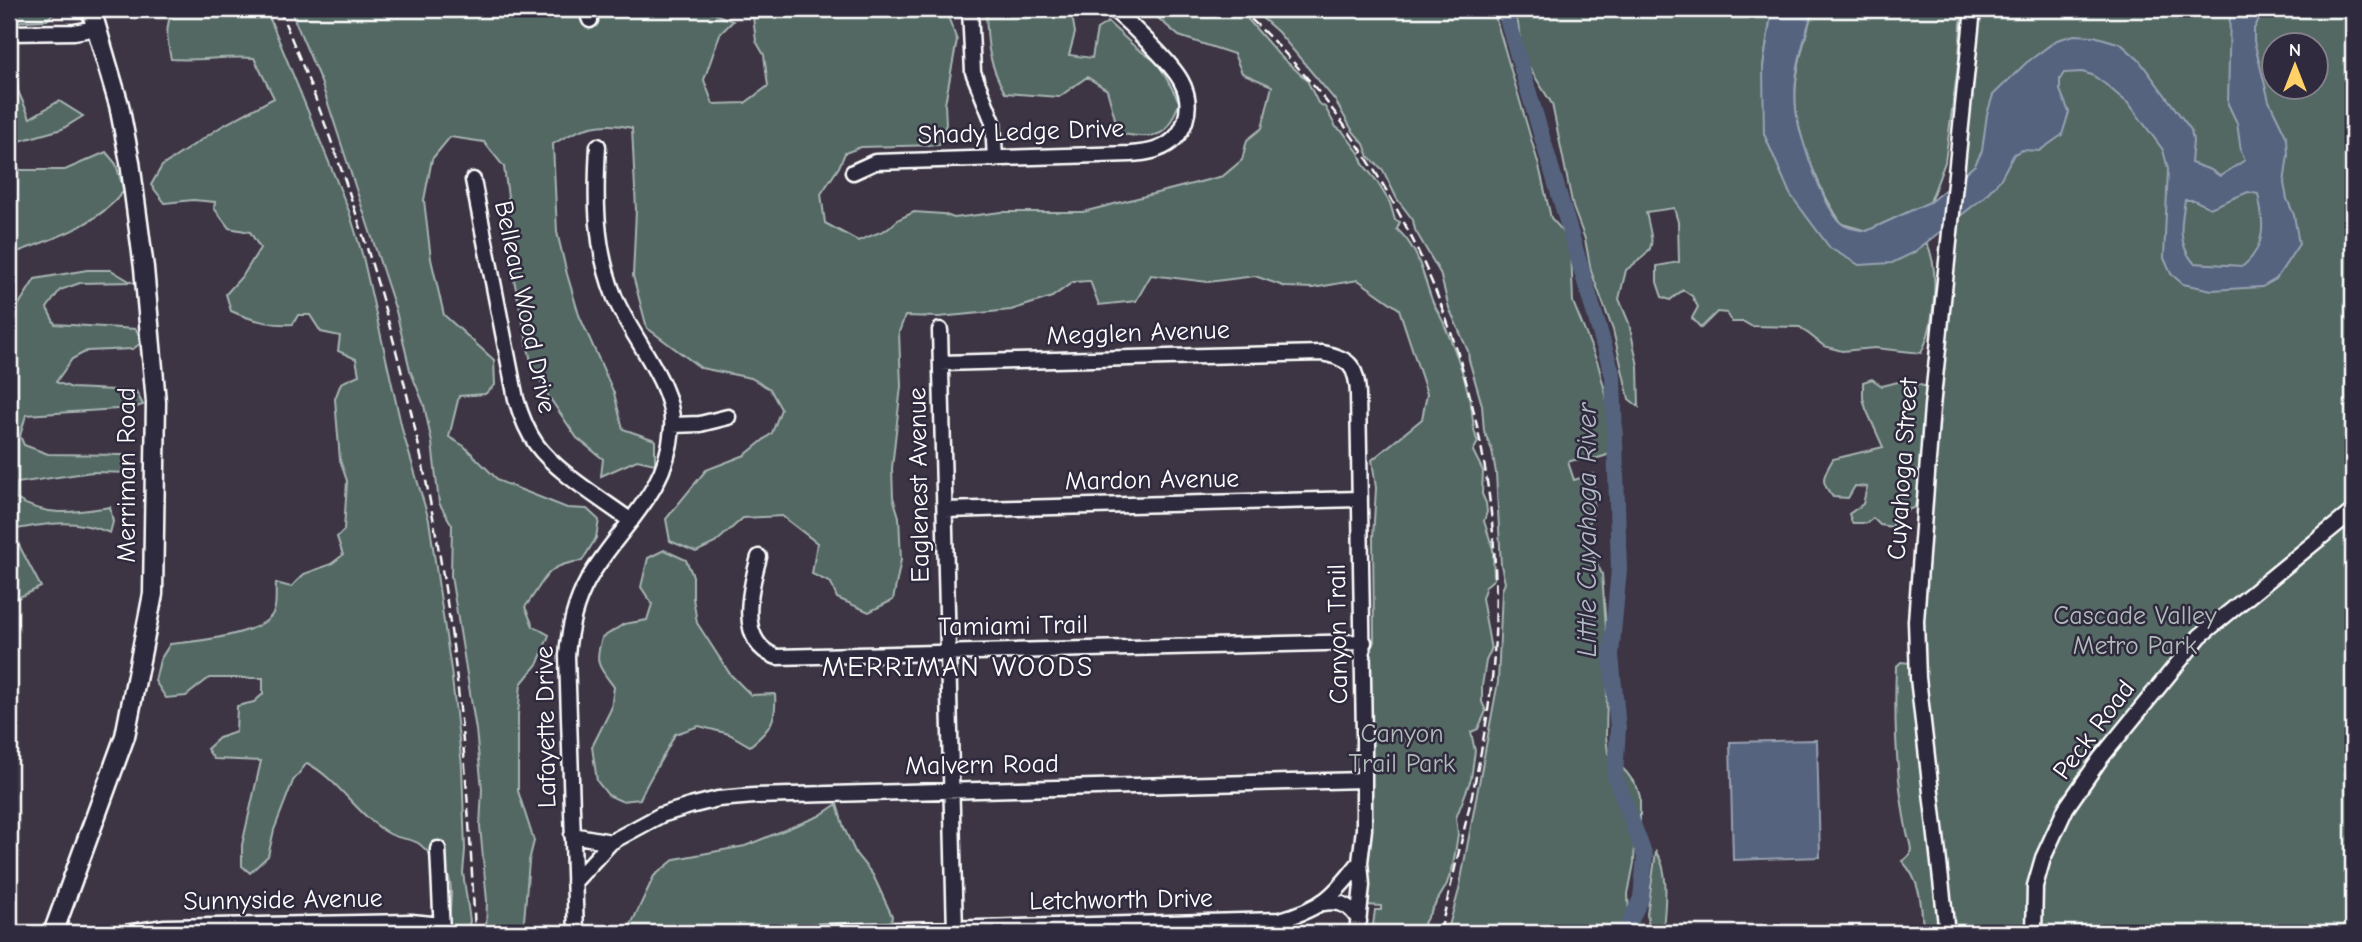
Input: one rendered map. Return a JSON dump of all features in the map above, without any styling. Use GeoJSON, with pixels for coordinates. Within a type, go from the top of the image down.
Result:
{"type":"FeatureCollection","features":[{"type":"Feature","properties":{"kind":"main road","name":"Merriman Road"},"geometry":{"type":"LineString","coordinates":[[53,933],[125,736],[153,594],[156,402],[144,268],[130,162],[113,80],[91,9]]}},
{"type":"Feature","properties":{"kind":"street"},"geometry":{"type":"LineString","coordinates":[[970,9],[973,72],[993,122],[995,159]]}},
{"type":"Feature","properties":{"kind":"street","name":"Shady Ledge Drive"},"geometry":{"type":"LineString","coordinates":[[853,172],[875,162],[1149,152],[1168,144],[1184,126],[1189,102],[1181,81],[1113,9]]}},
{"type":"Feature","properties":{"kind":"street","name":"Cuyahoga Street"},"geometry":{"type":"LineString","coordinates":[[1947,933],[1918,678],[1916,621],[1932,407],[1973,9]]}},
{"type":"Feature","properties":{"kind":"street"},"geometry":{"type":"LineString","coordinates":[[9,33],[74,33],[97,28]]}},
{"type":"Feature","properties":{"kind":"street","name":"Lafayette Drive"},"geometry":{"type":"LineString","coordinates":[[576,933],[567,656],[570,628],[576,606],[589,578],[652,493],[663,472],[673,425],[661,379],[625,322],[604,264],[596,207],[598,146]]}},
{"type":"Feature","properties":{"kind":"street","name":"Belleau Wood Drive"},"geometry":{"type":"LineString","coordinates":[[473,180],[522,420],[534,442],[551,460],[631,521]]}},
{"type":"Feature","properties":{"kind":"street","name":"Eaglenest Avenue"},"geometry":{"type":"LineString","coordinates":[[940,330],[954,931]]}},
{"type":"Feature","properties":{"kind":"street","name":"Megglen Avenue"},"geometry":{"type":"LineString","coordinates":[[941,363],[1322,353],[1336,356]]}},
{"type":"Feature","properties":{"kind":"street","name":"Canyon Trail"},"geometry":{"type":"LineString","coordinates":[[1336,356],[1344,358],[1358,380],[1364,642],[1364,829],[1358,927]]}},
{"type":"Feature","properties":{"kind":"street"},"geometry":{"type":"LineString","coordinates":[[673,425],[700,424],[728,417]]}},
{"type":"Feature","properties":{"kind":"street","name":"Mardon Avenue"},"geometry":{"type":"LineString","coordinates":[[945,510],[1360,499]]}},
{"type":"Feature","properties":{"kind":"street","name":"Peck Road"},"geometry":{"type":"LineString","coordinates":[[2034,933],[2035,886],[2043,858],[2066,808],[2100,759],[2200,636],[2353,511]]}},
{"type":"Feature","properties":{"kind":"street","name":"Tamiami Trail"},"geometry":{"type":"LineString","coordinates":[[760,557],[750,587],[751,630],[754,640],[777,657],[1364,642]]}},
{"type":"Feature","properties":{"kind":"street","name":"Malvern Road"},"geometry":{"type":"LineString","coordinates":[[574,882],[611,842],[661,815],[719,799],[950,790],[1363,780]]}},
{"type":"Feature","properties":{"kind":"street"},"geometry":{"type":"LineString","coordinates":[[572,835],[611,842]]}},
{"type":"Feature","properties":{"kind":"street"},"geometry":{"type":"LineString","coordinates":[[438,849],[442,929]]}},
{"type":"Feature","properties":{"kind":"street","name":"Letchworth Drive"},"geometry":{"type":"LineString","coordinates":[[791,933],[1190,929],[1280,920],[1302,914],[1323,903],[1338,890],[1360,862]]}},
{"type":"Feature","properties":{"kind":"street","name":"Canyon Trail"},"geometry":{"type":"LineString","coordinates":[[1323,903],[1335,902],[1346,906],[1353,911],[1358,927]]}},
{"type":"Feature","properties":{"kind":"street","name":"Sunnyside Avenue"},"geometry":{"type":"LineString","coordinates":[[126,933],[178,927],[411,922],[442,929]]}},
{"type":"Feature","properties":{"kind":"green space"},"geometry":{"type":"Polygon","coordinates":[[[9,9],[57,9],[47,20],[9,22],[9,9]]]}},
{"type":"Feature","properties":{"kind":"green space"},"geometry":{"type":"Polygon","coordinates":[[[174,9],[266,9],[349,211],[363,257],[403,433],[429,520],[462,766],[465,850],[463,873],[470,921],[467,933],[449,933],[450,882],[448,875],[434,858],[418,843],[392,835],[377,825],[329,778],[307,763],[293,781],[274,830],[268,856],[250,873],[242,866],[242,845],[261,761],[214,759],[207,749],[219,738],[236,732],[237,706],[254,702],[263,694],[263,678],[209,678],[186,696],[166,698],[155,681],[160,660],[170,644],[227,636],[257,626],[274,611],[276,583],[291,587],[304,574],[331,564],[343,555],[337,537],[344,530],[347,481],[340,460],[335,399],[341,383],[359,375],[356,359],[338,351],[340,336],[321,332],[310,315],[298,315],[293,324],[277,324],[254,320],[231,311],[226,294],[244,274],[260,248],[250,232],[229,228],[214,208],[215,202],[193,200],[165,203],[151,185],[162,166],[222,126],[274,98],[254,58],[171,59],[168,27],[174,9]]]}},
{"type":"Feature","properties":{"kind":"green space","name":"Canyon Trail Park"},"geometry":{"type":"Polygon","coordinates":[[[290,9],[703,9],[733,21],[720,34],[704,80],[713,104],[745,103],[768,86],[764,55],[756,41],[752,9],[945,9],[957,40],[945,104],[946,124],[939,145],[861,147],[845,153],[821,194],[825,223],[858,241],[888,229],[899,219],[914,212],[943,214],[954,218],[1001,212],[1083,212],[1223,176],[1242,160],[1247,140],[1262,128],[1272,86],[1242,73],[1234,54],[1179,36],[1151,12],[1151,9],[1236,9],[1245,16],[1278,54],[1307,80],[1318,103],[1325,107],[1336,127],[1359,153],[1363,164],[1390,203],[1395,220],[1400,222],[1397,229],[1415,253],[1432,300],[1452,342],[1471,405],[1478,442],[1473,451],[1483,471],[1482,494],[1487,512],[1484,521],[1493,549],[1494,579],[1486,586],[1482,598],[1491,650],[1486,661],[1482,686],[1482,702],[1486,711],[1478,729],[1471,732],[1475,751],[1471,779],[1456,818],[1458,834],[1453,866],[1446,886],[1424,923],[1429,933],[1372,933],[1375,910],[1381,910],[1381,906],[1366,905],[1369,657],[1374,641],[1373,538],[1376,488],[1372,460],[1422,419],[1427,394],[1399,309],[1358,280],[1313,288],[1286,287],[1255,276],[1208,282],[1151,275],[1136,301],[1099,305],[1090,281],[1073,282],[1052,297],[1011,310],[939,317],[905,316],[899,332],[901,386],[892,468],[893,497],[899,517],[901,560],[893,600],[869,612],[837,598],[831,583],[812,574],[817,543],[782,516],[743,518],[715,543],[696,552],[670,541],[666,519],[706,470],[745,455],[772,433],[781,409],[770,389],[751,378],[701,368],[647,328],[633,276],[636,210],[632,128],[601,125],[582,130],[553,144],[557,232],[579,315],[614,393],[623,429],[655,440],[655,464],[637,460],[601,476],[603,459],[577,438],[549,397],[531,362],[511,265],[504,167],[484,142],[450,137],[432,159],[424,200],[431,259],[444,315],[494,360],[495,385],[485,394],[459,396],[449,437],[464,446],[499,481],[567,508],[587,509],[599,520],[596,538],[582,561],[553,570],[542,581],[525,607],[533,626],[549,635],[538,663],[521,684],[518,715],[518,791],[534,841],[529,861],[523,933],[486,933],[487,901],[480,826],[482,789],[476,730],[451,576],[452,525],[439,503],[432,443],[424,405],[410,370],[396,311],[321,82],[290,9]]]}},
{"type":"Feature","properties":{"kind":"green space"},"geometry":{"type":"Polygon","coordinates":[[[986,9],[1071,9],[1075,33],[1069,55],[1092,58],[1097,29],[1108,22],[1135,47],[1158,63],[1180,103],[1169,124],[1165,130],[1155,135],[1119,133],[1107,90],[1087,77],[1059,97],[1005,93],[995,72],[990,52],[986,9]]]}},
{"type":"Feature","properties":{"kind":"green space"},"geometry":{"type":"Polygon","coordinates":[[[1252,9],[1493,9],[1539,166],[1551,218],[1561,229],[1571,248],[1573,302],[1598,364],[1612,427],[1611,453],[1598,458],[1568,462],[1574,480],[1593,474],[1592,514],[1582,532],[1602,574],[1608,655],[1608,753],[1627,773],[1637,787],[1640,797],[1640,823],[1628,894],[1629,915],[1622,933],[1447,933],[1459,890],[1498,682],[1502,590],[1505,583],[1501,565],[1496,473],[1492,450],[1484,431],[1482,405],[1468,351],[1449,308],[1440,273],[1415,230],[1413,220],[1397,199],[1383,170],[1369,157],[1364,144],[1352,130],[1335,100],[1278,32],[1252,9]]]}},
{"type":"Feature","properties":{"kind":"green space"},"geometry":{"type":"Polygon","coordinates":[[[1509,9],[1772,9],[1763,67],[1830,248],[1913,253],[1926,243],[1931,254],[1934,298],[1926,342],[1921,353],[1875,348],[1842,351],[1824,346],[1800,327],[1751,326],[1744,322],[1732,322],[1727,313],[1717,312],[1701,328],[1692,318],[1698,307],[1692,296],[1683,290],[1670,300],[1662,297],[1657,282],[1657,266],[1679,262],[1678,222],[1674,208],[1646,212],[1651,246],[1644,256],[1626,270],[1619,299],[1629,323],[1638,366],[1639,407],[1629,399],[1613,330],[1591,271],[1585,239],[1573,207],[1552,104],[1527,64],[1521,48],[1518,23],[1509,9]]]}},
{"type":"Feature","properties":{"kind":"green space"},"geometry":{"type":"Polygon","coordinates":[[[1813,9],[1962,9],[1959,59],[1945,162],[1930,202],[1867,231],[1842,224],[1834,212],[1813,169],[1798,124],[1796,85],[1813,9]]]}},
{"type":"Feature","properties":{"kind":"green space","name":"Cascade Valley Metro Park"},"geometry":{"type":"Polygon","coordinates":[[[1973,9],[2353,9],[2353,933],[1923,933],[1917,885],[1902,861],[1909,855],[1911,848],[1898,771],[1896,667],[1901,662],[1910,663],[1917,676],[1916,650],[1973,9]]]}},
{"type":"Feature","properties":{"kind":"green space"},"geometry":{"type":"Polygon","coordinates":[[[9,53],[15,56],[18,91],[30,118],[59,101],[83,116],[62,129],[9,144],[9,53]]]}},
{"type":"Feature","properties":{"kind":"green space"},"geometry":{"type":"Polygon","coordinates":[[[106,152],[116,164],[124,191],[112,204],[71,231],[9,255],[9,157],[20,170],[65,170],[106,152]]]}},
{"type":"Feature","properties":{"kind":"green space"},"geometry":{"type":"Polygon","coordinates":[[[87,270],[111,270],[131,282],[80,283],[60,290],[47,308],[55,324],[136,329],[142,342],[133,349],[87,351],[72,359],[56,382],[72,388],[136,391],[143,405],[133,408],[26,415],[20,436],[24,445],[48,454],[123,455],[134,473],[92,472],[17,483],[16,499],[28,505],[62,512],[110,507],[113,522],[110,533],[85,525],[61,523],[11,530],[41,587],[9,602],[9,306],[14,312],[35,279],[87,270]]]}},
{"type":"Feature","properties":{"kind":"green space"},"geometry":{"type":"Polygon","coordinates":[[[1872,379],[1882,386],[1906,380],[1926,387],[1920,480],[1915,507],[1906,511],[1900,509],[1893,521],[1893,527],[1880,525],[1873,518],[1867,523],[1852,523],[1849,514],[1863,504],[1867,487],[1855,486],[1848,498],[1833,497],[1824,482],[1833,459],[1883,447],[1863,398],[1863,382],[1872,379]]]}},
{"type":"Feature","properties":{"kind":"green space"},"geometry":{"type":"Polygon","coordinates":[[[664,550],[686,560],[693,576],[697,623],[730,674],[751,695],[775,694],[775,711],[771,724],[750,746],[729,734],[699,726],[675,734],[640,799],[621,801],[608,795],[597,781],[592,747],[611,709],[614,687],[601,669],[598,653],[602,638],[624,624],[647,620],[652,604],[641,587],[648,558],[664,550]]]}},
{"type":"Feature","properties":{"kind":"green space"},"geometry":{"type":"Polygon","coordinates":[[[837,804],[856,854],[873,875],[892,916],[890,933],[624,933],[630,927],[654,876],[675,859],[745,846],[819,816],[837,804]]]}},
{"type":"Feature","properties":{"kind":"green space"},"geometry":{"type":"Polygon","coordinates":[[[1656,852],[1661,860],[1665,880],[1663,933],[1650,933],[1647,914],[1656,852]]]}},
{"type":"Feature","properties":{"kind":"water"},"geometry":{"type":"Polygon","coordinates":[[[1772,9],[1813,9],[1797,71],[1796,109],[1813,170],[1835,216],[1845,226],[1867,231],[1930,202],[1975,165],[1982,151],[1987,114],[1993,95],[2026,63],[2057,40],[2074,35],[2094,36],[2121,44],[2139,60],[2191,130],[2191,163],[2220,176],[2245,160],[2237,123],[2228,104],[2230,9],[2264,9],[2254,29],[2260,65],[2260,102],[2269,102],[2287,138],[2288,155],[2284,183],[2299,244],[2276,279],[2262,287],[2212,290],[2183,284],[2171,274],[2164,258],[2168,169],[2163,150],[2130,105],[2092,75],[2082,72],[2064,73],[2060,79],[2060,90],[2069,112],[2062,135],[2039,151],[2022,150],[2014,154],[2000,180],[1983,198],[1913,253],[1892,263],[1859,265],[1830,248],[1790,194],[1764,134],[1763,67],[1772,9]],[[2248,192],[2210,208],[2194,200],[2185,200],[2183,241],[2189,256],[2194,263],[2243,266],[2260,242],[2262,214],[2258,194],[2248,192]]]}},
{"type":"Feature","properties":{"kind":"water"},"geometry":{"type":"Polygon","coordinates":[[[1817,740],[1820,857],[1733,860],[1730,742],[1817,740]]]}},
{"type":"Feature","properties":{"kind":"waterway","name":"Little Cuyahoga River"},"geometry":{"type":"LineString","coordinates":[[1504,9],[1613,376],[1619,569],[1611,655],[1618,728],[1615,776],[1645,856],[1641,898],[1625,933]]}},
{"type":"Feature","properties":{"kind":"railway"},"geometry":{"type":"LineString","coordinates":[[279,9],[337,158],[362,233],[385,310],[423,465],[438,544],[455,662],[466,778],[475,933]]}},
{"type":"Feature","properties":{"kind":"railway"},"geometry":{"type":"LineString","coordinates":[[1240,9],[1304,75],[1360,147],[1406,226],[1443,309],[1470,396],[1488,486],[1495,577],[1493,668],[1478,768],[1440,933]]}},
{"type":"Feature","properties":{"kind":"district","name":"MERRIMAN WOODS"},"geometry":{"type":"Point","coordinates":[958,667]}}]}
